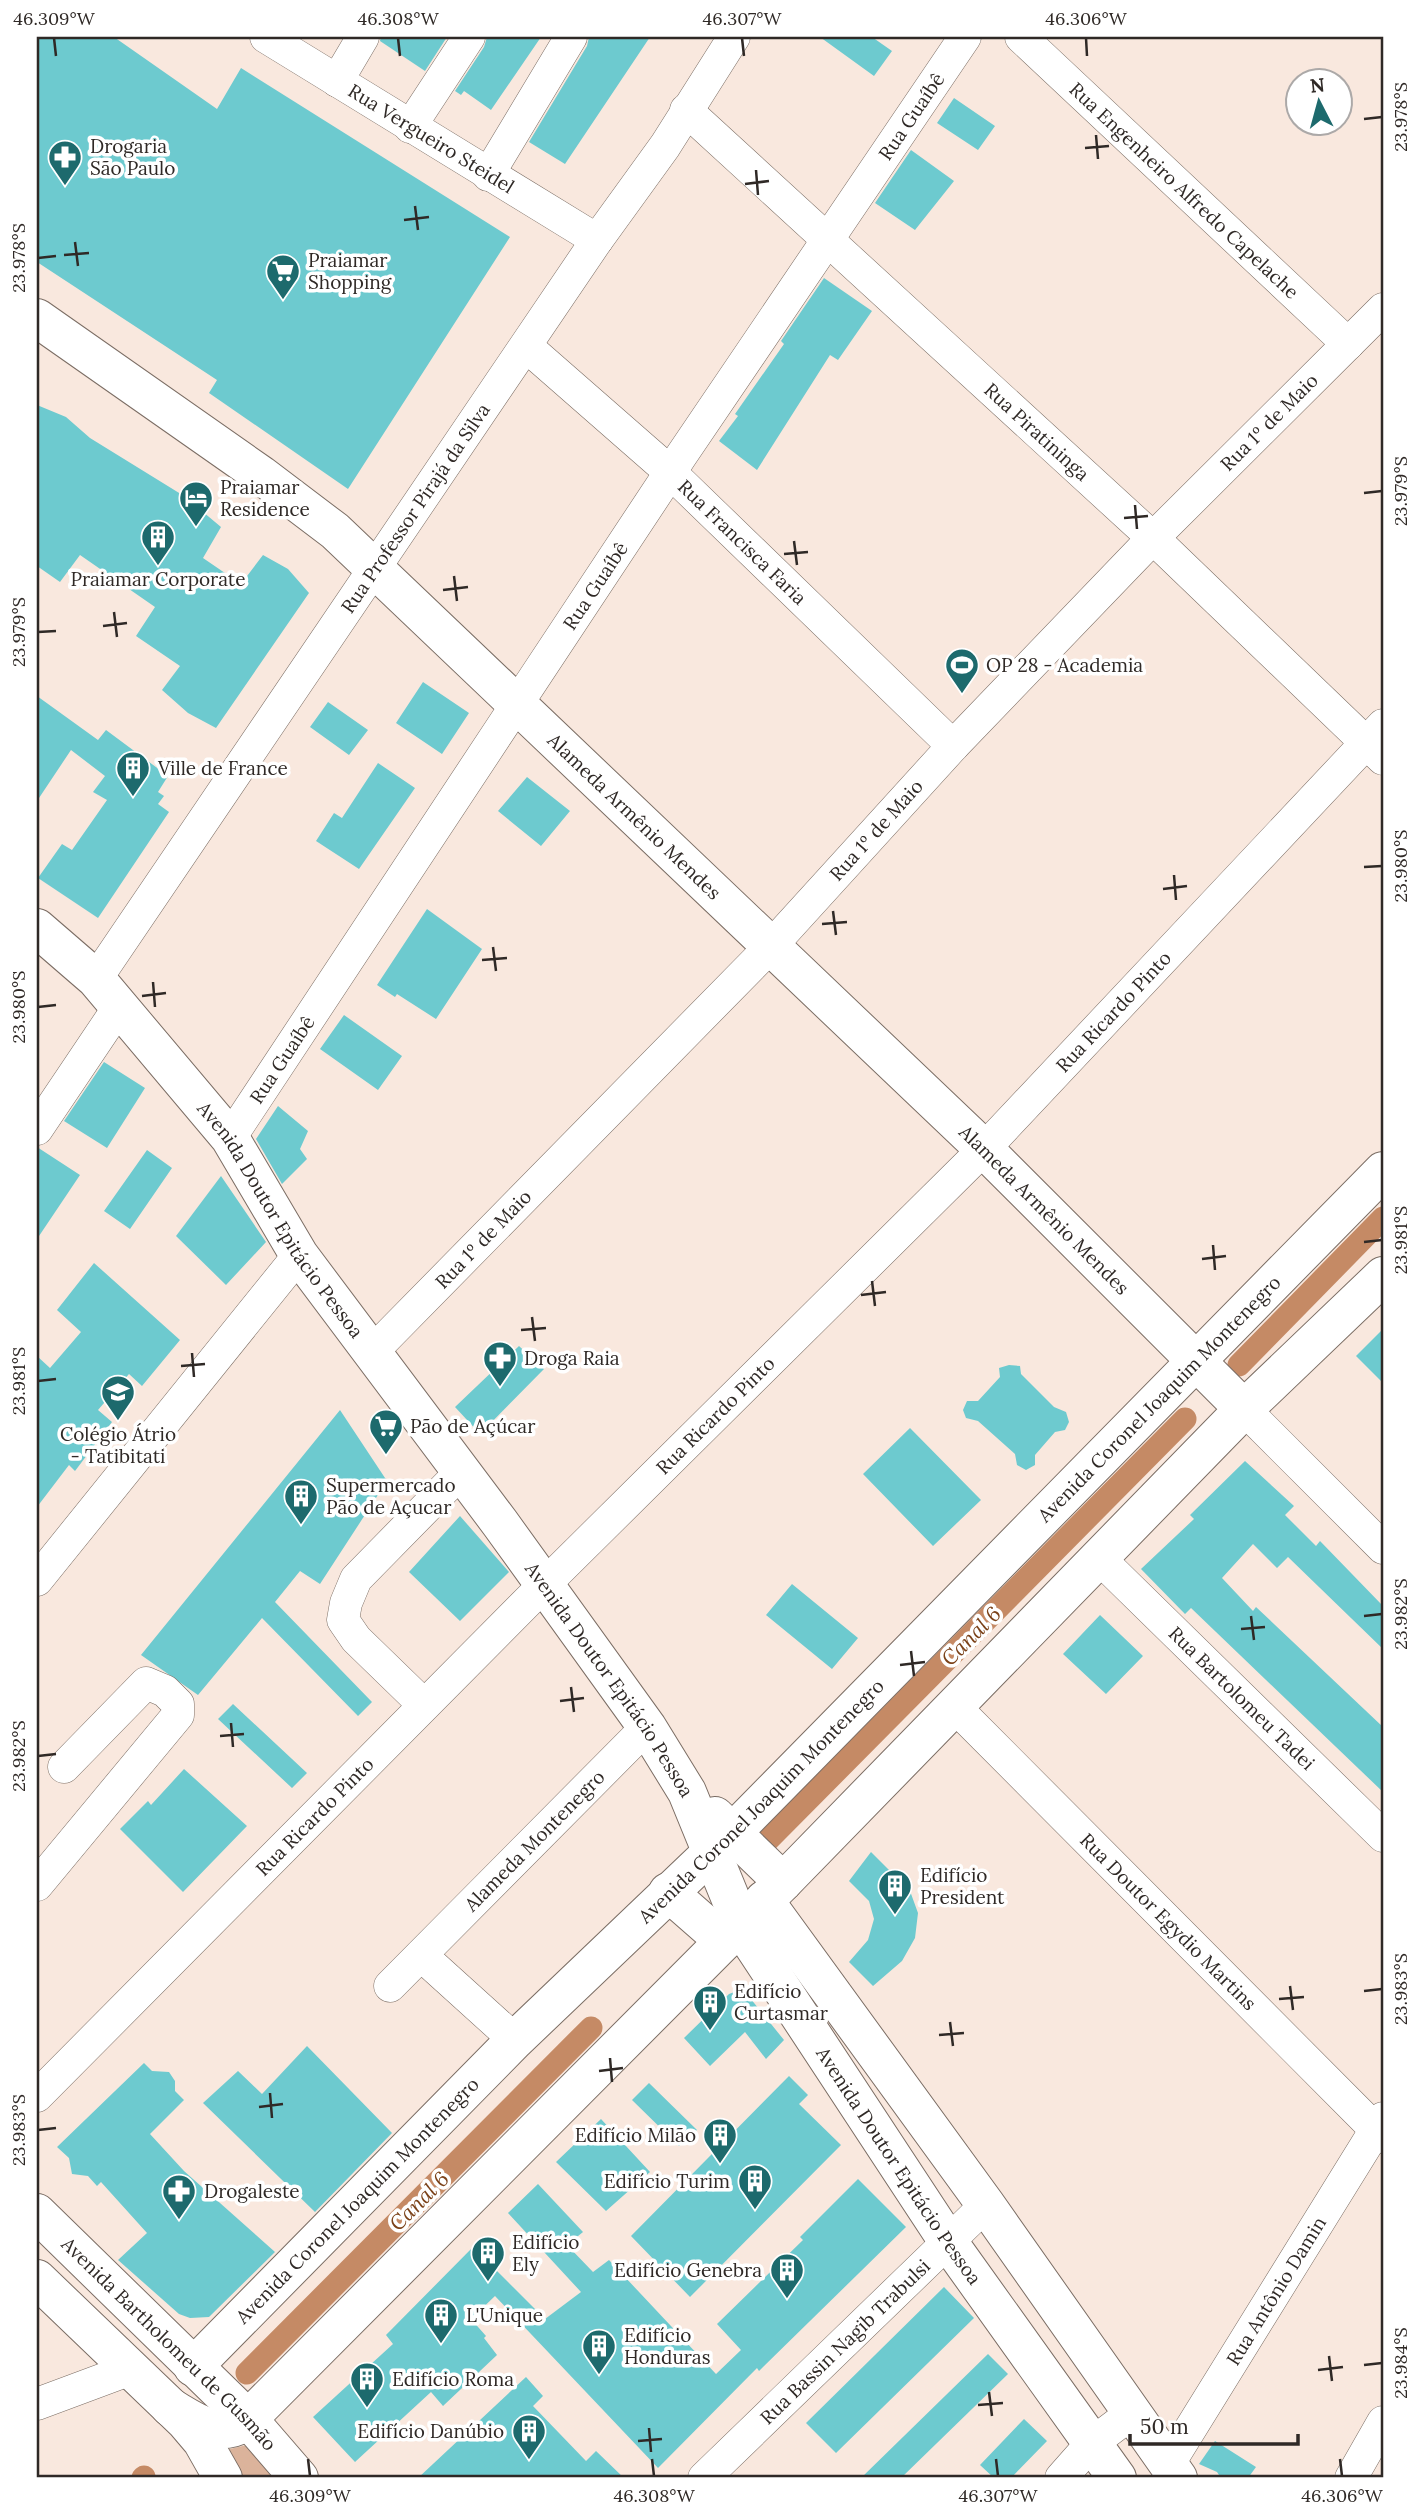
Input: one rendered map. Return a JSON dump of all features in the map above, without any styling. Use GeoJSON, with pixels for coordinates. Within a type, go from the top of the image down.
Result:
{"type":"FeatureCollection","features":[{"type":"Feature","properties":{"kind":"main road","name":"Alameda Armênio Mendes"},"geometry":{"type":"LineString","coordinates":[[37,318],[261,475],[335,531],[984,1149],[1222,1387]]}},
{"type":"Feature","properties":{"kind":"main road","name":"Avenida Doutor Epitácio Pessoa"},"geometry":{"type":"LineString","coordinates":[[37,928],[107,993],[230,1138],[299,1255],[545,1584],[647,1727],[687,1792],[723,1841],[747,1908],[949,2243],[1116,2478]]}},
{"type":"Feature","properties":{"kind":"main road","name":"Avenida Coronel Joaquim Montenegro"},"geometry":{"type":"LineString","coordinates":[[221,2430],[954,1706],[1099,1558],[1383,1171]]}},
{"type":"Feature","properties":{"kind":"main road","name":"Avenida Coronel Joaquim Montenegro"},"geometry":{"type":"LineString","coordinates":[[193,2367],[514,2040],[723,1841],[1222,1387],[1383,1276]]}},
{"type":"Feature","properties":{"kind":"main road"},"geometry":{"type":"LineString","coordinates":[[723,1841],[747,1908]]}},
{"type":"Feature","properties":{"kind":"main road"},"geometry":{"type":"LineString","coordinates":[[668,1892],[747,1908]]}},
{"type":"Feature","properties":{"kind":"main road","name":"Avenida Doutor Epitácio Pessoa"},"geometry":{"type":"LineString","coordinates":[[747,1908],[986,2206],[1173,2472]]}},
{"type":"Feature","properties":{"kind":"main road","name":"Avenida Bartholomeu de Gusmão"},"geometry":{"type":"LineString","coordinates":[[37,2213],[193,2367],[221,2430],[223,2478]]}},
{"type":"Feature","properties":{"kind":"main road"},"geometry":{"type":"LineString","coordinates":[[37,2279],[170,2407],[221,2430]]}},
{"type":"Feature","properties":{"kind":"main road","name":"Avenida Bartholomeu de Gusmão"},"geometry":{"type":"LineString","coordinates":[[221,2430],[299,2478]]}},
{"type":"Feature","properties":{"kind":"street","name":"Rua Vergueiro Steidel"},"geometry":{"type":"LineString","coordinates":[[266,37],[597,240]]}},
{"type":"Feature","properties":{"kind":"street"},"geometry":{"type":"LineString","coordinates":[[337,82],[363,37]]}},
{"type":"Feature","properties":{"kind":"street"},"geometry":{"type":"LineString","coordinates":[[410,127],[469,37]]}},
{"type":"Feature","properties":{"kind":"street"},"geometry":{"type":"LineString","coordinates":[[488,175],[571,37]]}},
{"type":"Feature","properties":{"kind":"street","name":"Rua Professor Pirajá da Silva"},"geometry":{"type":"LineString","coordinates":[[37,1129],[107,993],[376,569],[734,37]]}},
{"type":"Feature","properties":{"kind":"street","name":"Rua Guaíbê"},"geometry":{"type":"LineString","coordinates":[[230,1138],[670,472],[965,37]]}},
{"type":"Feature","properties":{"kind":"street","name":"Rua Engenheiro Alfredo Capelache"},"geometry":{"type":"LineString","coordinates":[[1021,37],[1348,344]]}},
{"type":"Feature","properties":{"kind":"street","name":"Rua Piratininga"},"geometry":{"type":"LineString","coordinates":[[686,110],[1377,742]]}},
{"type":"Feature","properties":{"kind":"street","name":"Rua 1º de Maio"},"geometry":{"type":"LineString","coordinates":[[371,1353],[772,945],[953,746],[1153,538],[1383,309]]}},
{"type":"Feature","properties":{"kind":"street","name":"Rua Francisca Faria"},"geometry":{"type":"LineString","coordinates":[[526,346],[670,472],[953,746]]}},
{"type":"Feature","properties":{"kind":"street","name":"Rua Ricardo Pinto"},"geometry":{"type":"LineString","coordinates":[[37,2096],[545,1584],[984,1149],[1377,742]]}},
{"type":"Feature","properties":{"kind":"street"},"geometry":{"type":"LineString","coordinates":[[37,1580],[299,1255]]}},
{"type":"Feature","properties":{"kind":"street"},"geometry":{"type":"LineString","coordinates":[[1222,1387],[1383,1548]]}},
{"type":"Feature","properties":{"kind":"street"},"geometry":{"type":"LineString","coordinates":[[424,1705],[356,1639],[343,1620],[346,1603],[356,1579],[461,1472]]}},
{"type":"Feature","properties":{"kind":"street","name":"Rua Bartolomeu Tadei"},"geometry":{"type":"LineString","coordinates":[[1099,1558],[1383,1836]]}},
{"type":"Feature","properties":{"kind":"street"},"geometry":{"type":"LineString","coordinates":[[37,1885],[178,1715],[178,1704],[165,1690],[146,1683],[64,1768]]}},
{"type":"Feature","properties":{"kind":"street","name":"Rua Doutor Egydio Martins"},"geometry":{"type":"LineString","coordinates":[[954,1706],[1381,2128]]}},
{"type":"Feature","properties":{"kind":"street","name":"Alameda Montenegro"},"geometry":{"type":"LineString","coordinates":[[390,1986],[647,1727]]}},
{"type":"Feature","properties":{"kind":"street"},"geometry":{"type":"LineString","coordinates":[[421,1955],[514,2040]]}},
{"type":"Feature","properties":{"kind":"street","name":"Rua Antônio Damin"},"geometry":{"type":"LineString","coordinates":[[1173,2472],[1381,2128]]}},
{"type":"Feature","properties":{"kind":"street","name":"Rua Bassin Nagib Trabulsi"},"geometry":{"type":"LineString","coordinates":[[704,2478],[986,2206]]}},
{"type":"Feature","properties":{"kind":"street"},"geometry":{"type":"LineString","coordinates":[[37,2404],[131,2369]]}},
{"type":"Feature","properties":{"kind":"street"},"geometry":{"type":"LineString","coordinates":[[1061,2478],[1091,2444],[1132,2413]]}},
{"type":"Feature","properties":{"kind":"street"},"geometry":{"type":"LineString","coordinates":[[1351,2478],[1383,2422]]}},
{"type":"Feature","properties":{"kind":"shaded area"},"geometry":{"type":"Polygon","coordinates":[[[247,2445],[279,2478],[236,2478],[228,2453],[230,2449],[247,2445]]]}},
{"type":"Feature","properties":{"kind":"building","name":"Praiamar Shopping"},"geometry":{"type":"Polygon","coordinates":[[[37,37],[114,37],[217,109],[241,68],[510,237],[348,489],[209,393],[217,380],[37,262],[37,37]]]}},
{"type":"Feature","properties":{"kind":"building"},"geometry":{"type":"Polygon","coordinates":[[[381,37],[447,37],[425,71],[380,41],[381,37]]]}},
{"type":"Feature","properties":{"kind":"building"},"geometry":{"type":"Polygon","coordinates":[[[487,37],[541,37],[491,110],[464,91],[461,95],[455,91],[484,47],[487,37]]]}},
{"type":"Feature","properties":{"kind":"building"},"geometry":{"type":"Polygon","coordinates":[[[589,37],[650,37],[565,164],[529,142],[587,46],[589,37]]]}},
{"type":"Feature","properties":{"kind":"building"},"geometry":{"type":"Polygon","coordinates":[[[820,37],[872,37],[892,51],[874,76],[820,37]]]}},
{"type":"Feature","properties":{"kind":"building"},"geometry":{"type":"Polygon","coordinates":[[[954,98],[995,126],[978,150],[937,123],[954,98]]]}},
{"type":"Feature","properties":{"kind":"building"},"geometry":{"type":"Polygon","coordinates":[[[911,150],[954,181],[915,230],[875,203],[911,150]]]}},
{"type":"Feature","properties":{"kind":"building"},"geometry":{"type":"Polygon","coordinates":[[[824,278],[872,311],[838,360],[830,355],[757,470],[719,441],[738,416],[735,414],[784,344],[781,341],[824,278]]]}},
{"type":"Feature","properties":{"kind":"building","name":"Praiamar Corporate"},"geometry":{"type":"Polygon","coordinates":[[[37,405],[66,417],[90,438],[184,496],[221,527],[203,558],[241,584],[263,555],[288,569],[309,593],[216,728],[188,713],[162,690],[180,666],[136,636],[155,607],[80,555],[60,582],[37,566],[37,405]]]}},
{"type":"Feature","properties":{"kind":"building"},"geometry":{"type":"Polygon","coordinates":[[[423,682],[469,713],[442,754],[396,723],[423,682]]]}},
{"type":"Feature","properties":{"kind":"building","name":"Ville de France"},"geometry":{"type":"Polygon","coordinates":[[[37,696],[98,740],[106,730],[168,776],[158,792],[164,796],[158,804],[169,812],[98,918],[38,878],[62,844],[72,850],[107,800],[93,792],[105,776],[71,750],[37,801],[37,696]]]}},
{"type":"Feature","properties":{"kind":"building"},"geometry":{"type":"Polygon","coordinates":[[[328,702],[368,730],[349,755],[310,727],[328,702]]]}},
{"type":"Feature","properties":{"kind":"building"},"geometry":{"type":"Polygon","coordinates":[[[378,763],[415,788],[359,869],[316,841],[334,813],[342,818],[378,763]]]}},
{"type":"Feature","properties":{"kind":"building"},"geometry":{"type":"Polygon","coordinates":[[[527,777],[570,811],[541,846],[498,811],[527,777]]]}},
{"type":"Feature","properties":{"kind":"building"},"geometry":{"type":"Polygon","coordinates":[[[427,909],[482,949],[436,1019],[397,994],[395,997],[377,985],[427,909]]]}},
{"type":"Feature","properties":{"kind":"building"},"geometry":{"type":"Polygon","coordinates":[[[344,1015],[402,1056],[378,1090],[320,1049],[344,1015]]]}},
{"type":"Feature","properties":{"kind":"building"},"geometry":{"type":"Polygon","coordinates":[[[104,1062],[145,1088],[107,1148],[64,1121],[104,1062]]]}},
{"type":"Feature","properties":{"kind":"building"},"geometry":{"type":"Polygon","coordinates":[[[278,1106],[308,1131],[300,1149],[307,1159],[282,1184],[256,1139],[278,1106]]]}},
{"type":"Feature","properties":{"kind":"building"},"geometry":{"type":"Polygon","coordinates":[[[37,1147],[80,1175],[37,1239],[37,1147]]]}},
{"type":"Feature","properties":{"kind":"building"},"geometry":{"type":"Polygon","coordinates":[[[147,1150],[172,1168],[130,1229],[104,1211],[147,1150]]]}},
{"type":"Feature","properties":{"kind":"building"},"geometry":{"type":"Polygon","coordinates":[[[221,1176],[266,1242],[226,1285],[176,1236],[221,1176]]]}},
{"type":"Feature","properties":{"kind":"building"},"geometry":{"type":"Polygon","coordinates":[[[94,1263],[180,1340],[142,1386],[129,1374],[98,1410],[112,1422],[75,1471],[69,1465],[37,1507],[37,1356],[50,1368],[81,1332],[57,1310],[94,1263]]]}},
{"type":"Feature","properties":{"kind":"building"},"geometry":{"type":"Polygon","coordinates":[[[1383,1329],[1383,1383],[1356,1356],[1383,1329]]]}},
{"type":"Feature","properties":{"kind":"building","name":"Droga Raia"},"geometry":{"type":"Polygon","coordinates":[[[519,1346],[544,1369],[480,1434],[455,1407],[519,1346]]]}},
{"type":"Feature","properties":{"kind":"building"},"geometry":{"type":"Polygon","coordinates":[[[1020,1366],[1021,1374],[1054,1407],[1066,1412],[1069,1422],[1065,1430],[1055,1432],[1035,1455],[1035,1465],[1026,1470],[1017,1465],[1015,1454],[978,1421],[966,1418],[963,1410],[967,1401],[978,1401],[1000,1377],[999,1368],[1020,1366]]]}},
{"type":"Feature","properties":{"kind":"building","name":"Supermercado Pão de Açucar"},"geometry":{"type":"Polygon","coordinates":[[[340,1410],[387,1481],[320,1584],[300,1571],[275,1602],[372,1702],[358,1716],[262,1618],[198,1695],[141,1655],[340,1410]]]}},
{"type":"Feature","properties":{"kind":"building"},"geometry":{"type":"Polygon","coordinates":[[[910,1428],[981,1500],[933,1546],[863,1474],[910,1428]]]}},
{"type":"Feature","properties":{"kind":"building"},"geometry":{"type":"Polygon","coordinates":[[[1245,1461],[1294,1506],[1285,1515],[1316,1546],[1320,1541],[1383,1606],[1383,1649],[1288,1557],[1277,1568],[1253,1544],[1222,1578],[1253,1611],[1256,1607],[1383,1727],[1383,1792],[1191,1608],[1185,1614],[1141,1569],[1194,1519],[1190,1515],[1245,1461]]]}},
{"type":"Feature","properties":{"kind":"building"},"geometry":{"type":"Polygon","coordinates":[[[460,1516],[509,1572],[460,1621],[409,1572],[460,1516]]]}},
{"type":"Feature","properties":{"kind":"building"},"geometry":{"type":"Polygon","coordinates":[[[792,1584],[858,1638],[832,1669],[766,1615],[792,1584]]]}},
{"type":"Feature","properties":{"kind":"building"},"geometry":{"type":"Polygon","coordinates":[[[1100,1615],[1143,1656],[1106,1694],[1063,1654],[1100,1615]]]}},
{"type":"Feature","properties":{"kind":"building"},"geometry":{"type":"Polygon","coordinates":[[[233,1704],[307,1773],[292,1788],[218,1719],[233,1704]]]}},
{"type":"Feature","properties":{"kind":"building"},"geometry":{"type":"Polygon","coordinates":[[[184,1769],[247,1826],[183,1892],[120,1829],[148,1801],[151,1805],[184,1769]]]}},
{"type":"Feature","properties":{"kind":"building","name":"Edifício President"},"geometry":{"type":"Polygon","coordinates":[[[871,1852],[910,1891],[918,1913],[915,1938],[902,1961],[873,1986],[849,1962],[868,1940],[874,1919],[869,1901],[849,1881],[871,1852]]]}},
{"type":"Feature","properties":{"kind":"building","name":"Edifício Curtasmar"},"geometry":{"type":"Polygon","coordinates":[[[737,1991],[746,1993],[784,2040],[766,2059],[745,2032],[710,2066],[684,2038],[729,1994],[737,1991]]]}},
{"type":"Feature","properties":{"kind":"building"},"geometry":{"type":"Polygon","coordinates":[[[307,2046],[392,2133],[315,2212],[203,2103],[238,2071],[262,2094],[307,2046]]]}},
{"type":"Feature","properties":{"kind":"building"},"geometry":{"type":"Polygon","coordinates":[[[144,2063],[152,2071],[169,2072],[175,2081],[175,2091],[184,2100],[150,2134],[184,2171],[275,2252],[209,2317],[190,2318],[179,2314],[118,2260],[147,2233],[101,2182],[97,2186],[88,2176],[72,2174],[69,2158],[57,2147],[144,2063]]]}},
{"type":"Feature","properties":{"kind":"building"},"geometry":{"type":"Polygon","coordinates":[[[789,2076],[808,2095],[799,2104],[841,2145],[690,2297],[631,2236],[789,2076]]]}},
{"type":"Feature","properties":{"kind":"building"},"geometry":{"type":"Polygon","coordinates":[[[649,2083],[697,2130],[679,2146],[632,2100],[649,2083]]]}},
{"type":"Feature","properties":{"kind":"building"},"geometry":{"type":"Polygon","coordinates":[[[601,2119],[650,2172],[606,2211],[556,2162],[601,2119]]]}},
{"type":"Feature","properties":{"kind":"building"},"geometry":{"type":"Polygon","coordinates":[[[858,2179],[906,2227],[759,2371],[757,2368],[658,2468],[495,2296],[471,2319],[486,2336],[484,2338],[497,2355],[443,2406],[431,2392],[355,2462],[313,2417],[393,2344],[386,2335],[473,2247],[545,2319],[581,2292],[508,2213],[538,2184],[583,2232],[567,2245],[593,2272],[609,2260],[716,2374],[741,2350],[717,2324],[803,2240],[800,2237],[858,2179]]]}},
{"type":"Feature","properties":{"kind":"building"},"geometry":{"type":"Polygon","coordinates":[[[944,2287],[974,2318],[836,2453],[806,2423],[944,2287]]]}},
{"type":"Feature","properties":{"kind":"building"},"geometry":{"type":"Polygon","coordinates":[[[988,2354],[1008,2374],[901,2478],[861,2478],[988,2354]]]}},
{"type":"Feature","properties":{"kind":"building"},"geometry":{"type":"Polygon","coordinates":[[[526,2377],[543,2396],[533,2406],[586,2461],[596,2451],[624,2478],[418,2478],[526,2377]]]}},
{"type":"Feature","properties":{"kind":"building"},"geometry":{"type":"Polygon","coordinates":[[[1024,2419],[1047,2441],[1011,2478],[994,2478],[980,2465],[1024,2419]]]}},
{"type":"Feature","properties":{"kind":"building"},"geometry":{"type":"Polygon","coordinates":[[[1215,2441],[1256,2467],[1248,2478],[1221,2478],[1217,2472],[1199,2464],[1215,2441]]]}},
{"type":"Feature","properties":{"kind":"waterway","name":"Canal 6"},"geometry":{"type":"LineString","coordinates":[[1239,1365],[1383,1218]]}},
{"type":"Feature","properties":{"kind":"waterway","name":"Canal 6"},"geometry":{"type":"LineString","coordinates":[[756,1852],[1185,1419]]}},
{"type":"Feature","properties":{"kind":"waterway","name":"Canal 6"},"geometry":{"type":"LineString","coordinates":[[247,2373],[591,2028]]}},
{"type":"Feature","properties":{"kind":"place","name":"Drogaria São Paulo"},"geometry":{"type":"Point","coordinates":[65,187]}},
{"type":"Feature","properties":{"kind":"place","name":"Praiamar Shopping"},"geometry":{"type":"Point","coordinates":[283,301]}},
{"type":"Feature","properties":{"kind":"place","name":"Praiamar Residence"},"geometry":{"type":"Point","coordinates":[196,528]}},
{"type":"Feature","properties":{"kind":"place","name":"Praiamar Corporate"},"geometry":{"type":"Point","coordinates":[158,567]}},
{"type":"Feature","properties":{"kind":"place","name":"OP 28 - Academia"},"geometry":{"type":"Point","coordinates":[962,695]}},
{"type":"Feature","properties":{"kind":"place","name":"Ville de France"},"geometry":{"type":"Point","coordinates":[133,798]}},
{"type":"Feature","properties":{"kind":"place","name":"Droga Raia"},"geometry":{"type":"Point","coordinates":[500,1388]}},
{"type":"Feature","properties":{"kind":"place","name":"Colégio Átrio - Tatibitati"},"geometry":{"type":"Point","coordinates":[118,1422]}},
{"type":"Feature","properties":{"kind":"place","name":"Pão de Açúcar"},"geometry":{"type":"Point","coordinates":[386,1456]}},
{"type":"Feature","properties":{"kind":"place","name":"Supermercado Pão de Açucar"},"geometry":{"type":"Point","coordinates":[301,1526]}},
{"type":"Feature","properties":{"kind":"place","name":"Edifício President"},"geometry":{"type":"Point","coordinates":[895,1916]}},
{"type":"Feature","properties":{"kind":"place","name":"Edifício Curtasmar"},"geometry":{"type":"Point","coordinates":[710,2032]}},
{"type":"Feature","properties":{"kind":"place","name":"Edifício Milão"},"geometry":{"type":"Point","coordinates":[720,2165]}},
{"type":"Feature","properties":{"kind":"place","name":"Edifício Turim"},"geometry":{"type":"Point","coordinates":[755,2211]}},
{"type":"Feature","properties":{"kind":"place","name":"Drogaleste"},"geometry":{"type":"Point","coordinates":[179,2221]}},
{"type":"Feature","properties":{"kind":"place","name":"Edifício Ely"},"geometry":{"type":"Point","coordinates":[488,2283]}},
{"type":"Feature","properties":{"kind":"place","name":"Edifício Genebra"},"geometry":{"type":"Point","coordinates":[787,2300]}},
{"type":"Feature","properties":{"kind":"place","name":"L'Unique"},"geometry":{"type":"Point","coordinates":[441,2345]}},
{"type":"Feature","properties":{"kind":"place","name":"Edifício Honduras"},"geometry":{"type":"Point","coordinates":[599,2376]}},
{"type":"Feature","properties":{"kind":"place","name":"Edifício Roma"},"geometry":{"type":"Point","coordinates":[367,2409]}},
{"type":"Feature","properties":{"kind":"place","name":"Edifício Danúbio"},"geometry":{"type":"Point","coordinates":[529,2461]}}]}
